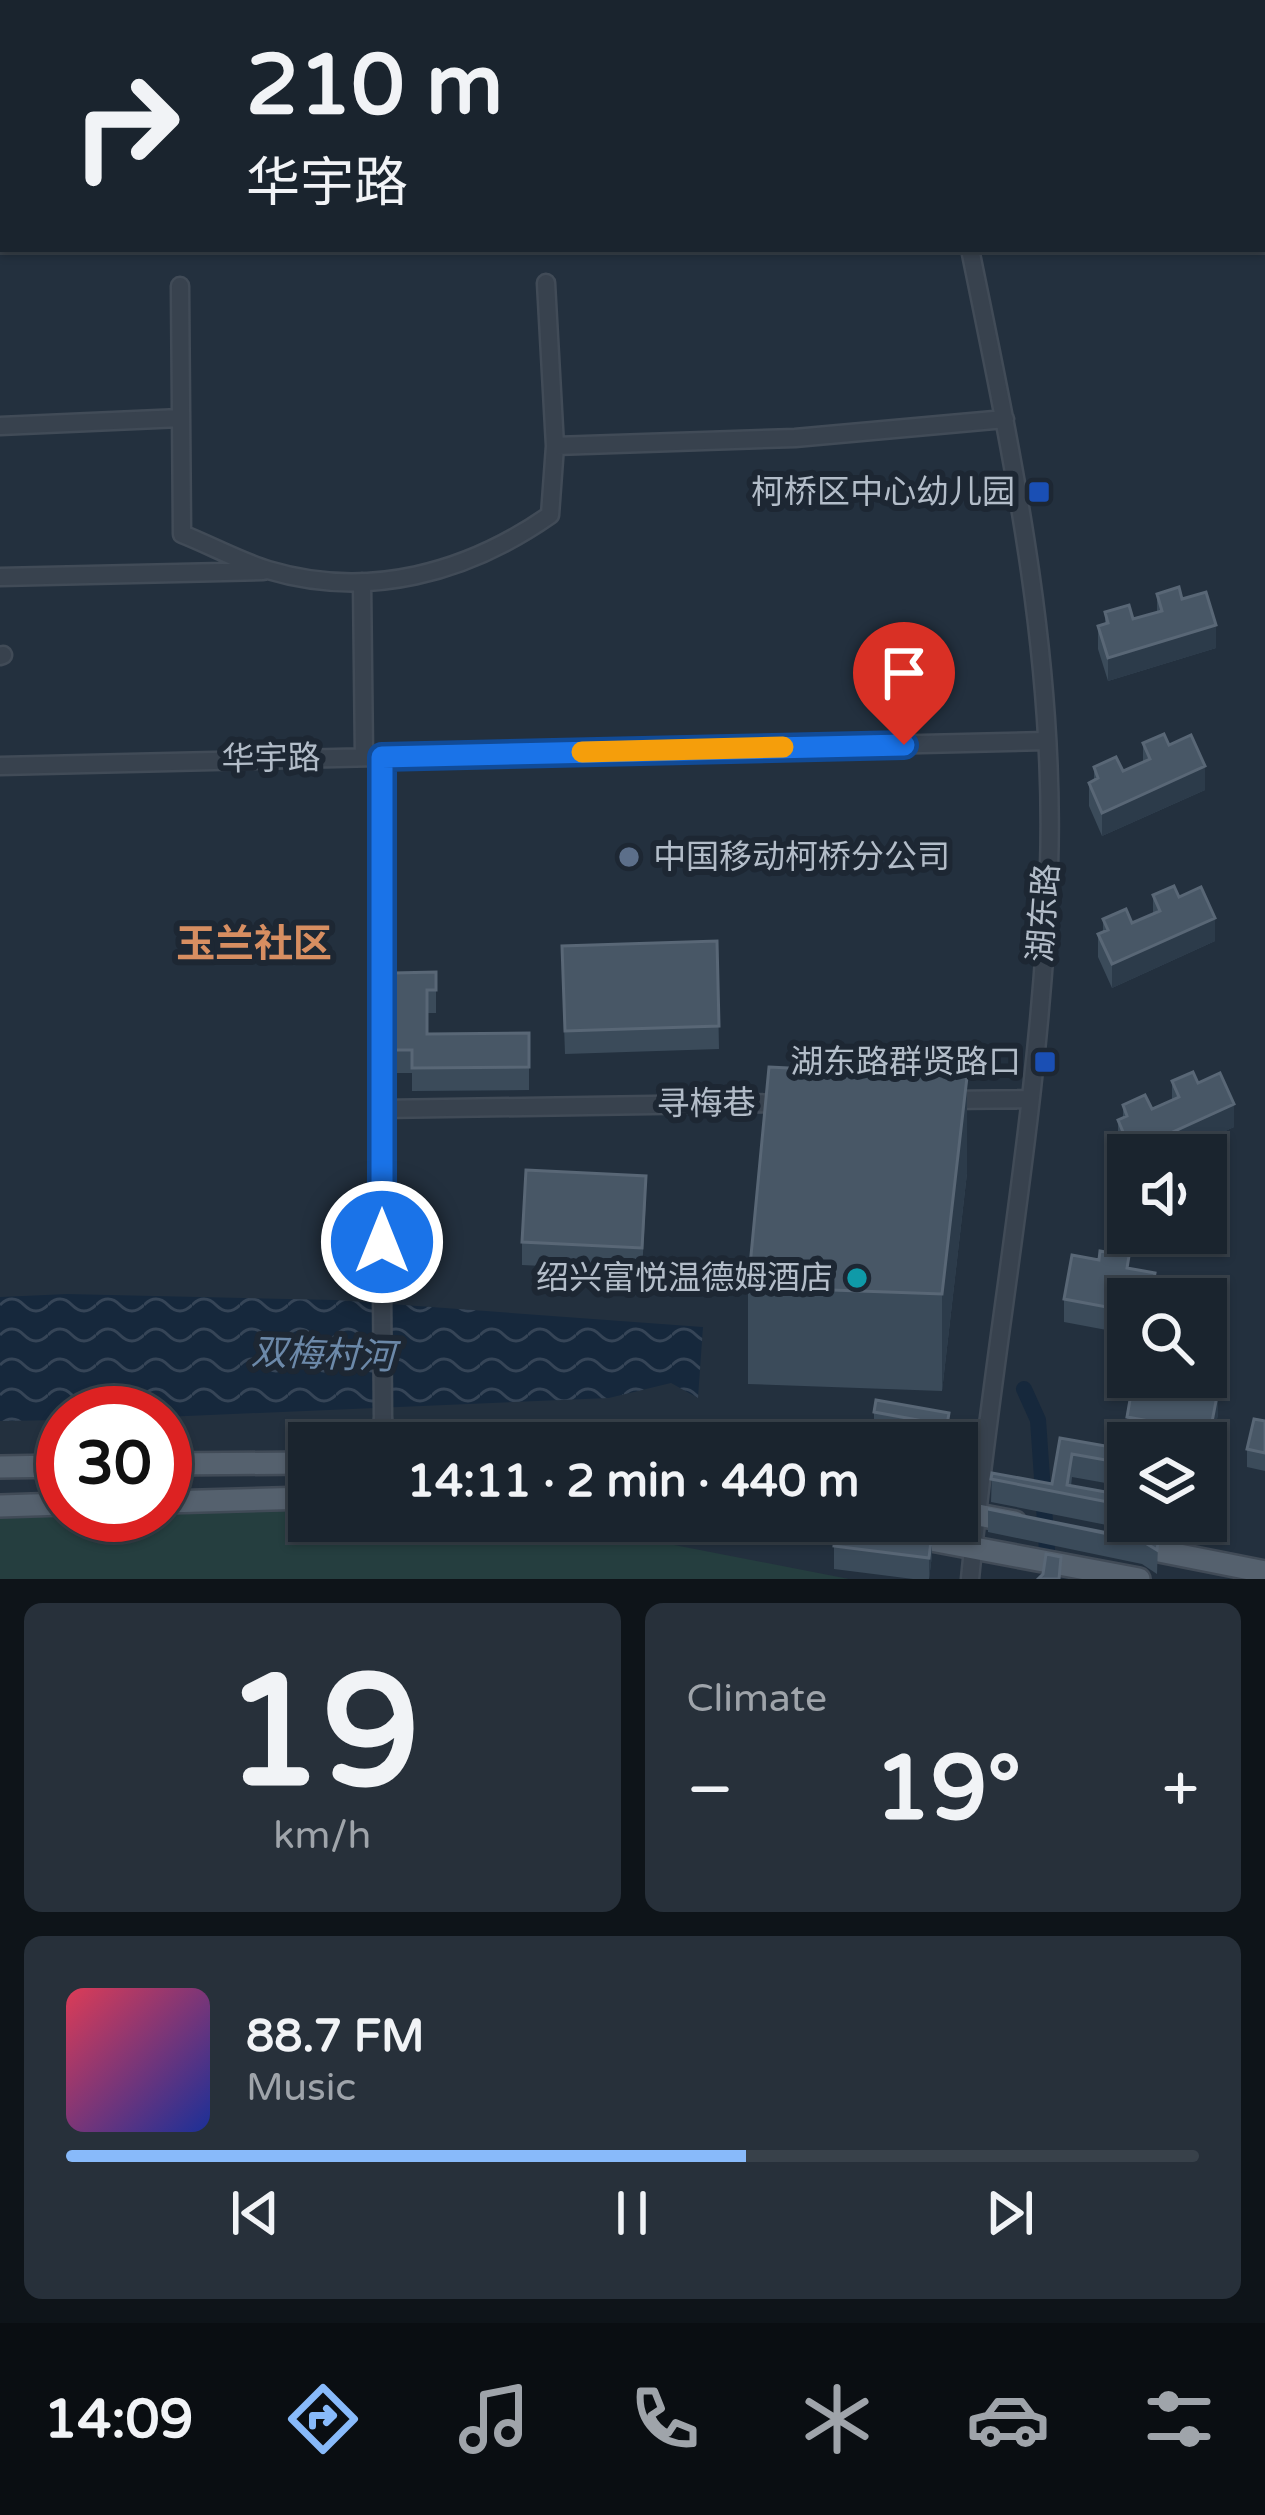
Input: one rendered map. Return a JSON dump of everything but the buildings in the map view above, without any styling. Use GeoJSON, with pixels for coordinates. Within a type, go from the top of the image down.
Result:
{"type":"FeatureCollection","features":[{"type":"Feature","properties":{"kind":"main road"},"geometry":{"type":"LineString","coordinates":[[192,1464],[288,1462]]}},
{"type":"Feature","properties":{"kind":"main road"},"geometry":{"type":"LineString","coordinates":[[0,1467],[36,1466]]}},
{"type":"Feature","properties":{"kind":"main road"},"geometry":{"type":"LineString","coordinates":[[192,1501],[288,1499]]}},
{"type":"Feature","properties":{"kind":"main road"},"geometry":{"type":"LineString","coordinates":[[0,1506],[36,1505]]}},
{"type":"Feature","properties":{"kind":"main road"},"geometry":{"type":"LineString","coordinates":[[978,1515],[1032,1526]]}},
{"type":"Feature","properties":{"kind":"main road"},"geometry":{"type":"LineString","coordinates":[[946,1542],[1139,1579]]}},
{"type":"Feature","properties":{"kind":"main road"},"geometry":{"type":"LineString","coordinates":[[1117,1543],[1265,1572]]}},
{"type":"Feature","properties":{"kind":"street","name":"湖东路"},"geometry":{"type":"LineString","coordinates":[[971,252],[1030,543],[1043,651],[1049,867],[1030,1099],[978,1441]]}},
{"type":"Feature","properties":{"kind":"street"},"geometry":{"type":"LineString","coordinates":[[0,577],[270,571],[362,582],[448,572],[511,542],[550,515],[555,446],[546,283]]}},
{"type":"Feature","properties":{"kind":"street"},"geometry":{"type":"LineString","coordinates":[[180,286],[182,533],[270,571]]}},
{"type":"Feature","properties":{"kind":"street"},"geometry":{"type":"LineString","coordinates":[[0,426],[181,418]]}},
{"type":"Feature","properties":{"kind":"street"},"geometry":{"type":"LineString","coordinates":[[555,446],[795,438],[1005,419]]}},
{"type":"Feature","properties":{"kind":"street"},"geometry":{"type":"LineString","coordinates":[[362,582],[373,757],[382,1109],[383,1422]]}},
{"type":"Feature","properties":{"kind":"street","name":"华宇路"},"geometry":{"type":"LineString","coordinates":[[0,766],[1046,741]]}},
{"type":"Feature","properties":{"kind":"street"},"geometry":{"type":"LineString","coordinates":[[936,1101],[1030,1099]]}},
{"type":"Feature","properties":{"kind":"street","name":"寻梅巷"},"geometry":{"type":"LineString","coordinates":[[382,1109],[818,1102]]}},
{"type":"Feature","properties":{"kind":"street","name":"湖东路"},"geometry":{"type":"LineString","coordinates":[[970,1579],[972,1542]]}},
{"type":"Feature","properties":{"kind":"green space"},"geometry":{"type":"Polygon","coordinates":[[[288,1508],[288,1542],[659,1542],[849,1579],[0,1579],[0,1518],[36,1517],[36,1542],[192,1542],[192,1511],[288,1508]]]}},
{"type":"Feature","properties":{"kind":"water","name":"双梅村河"},"geometry":{"type":"Polygon","coordinates":[[[0,1297],[336,1300],[703,1327],[698,1398],[671,1383],[609,1398],[192,1416],[192,1386],[36,1386],[36,1420],[0,1421],[0,1297]]]}},
{"type":"Feature","properties":{"kind":"waterway"},"geometry":{"type":"LineString","coordinates":[[1024,1389],[1038,1420],[1049,1579]]}},
{"type":"Feature","properties":{"kind":"slow traffic"},"geometry":{"type":"LineString","coordinates":[[582,752],[783,747]]}},
{"type":"Feature","properties":{"kind":"place","name":"柯桥区中心幼儿园"},"geometry":{"type":"Point","coordinates":[1039,492]}},
{"type":"Feature","properties":{"kind":"place","name":"中国移动柯桥分公司"},"geometry":{"type":"Point","coordinates":[629,857]}},
{"type":"Feature","properties":{"kind":"place","name":"湖东路群贤路口"},"geometry":{"type":"Point","coordinates":[1045,1062]}},
{"type":"Feature","properties":{"kind":"place","name":"绍兴富悦温德姆酒店"},"geometry":{"type":"Point","coordinates":[857,1278]}},
{"type":"Feature","properties":{"kind":"district","name":"玉兰社区"},"geometry":{"type":"Point","coordinates":[254,944]}},
{"type":"Feature","properties":{"kind":"route"},"geometry":{"type":"LineString","coordinates":[[382,1242],[382,757],[904,745]]}}]}
